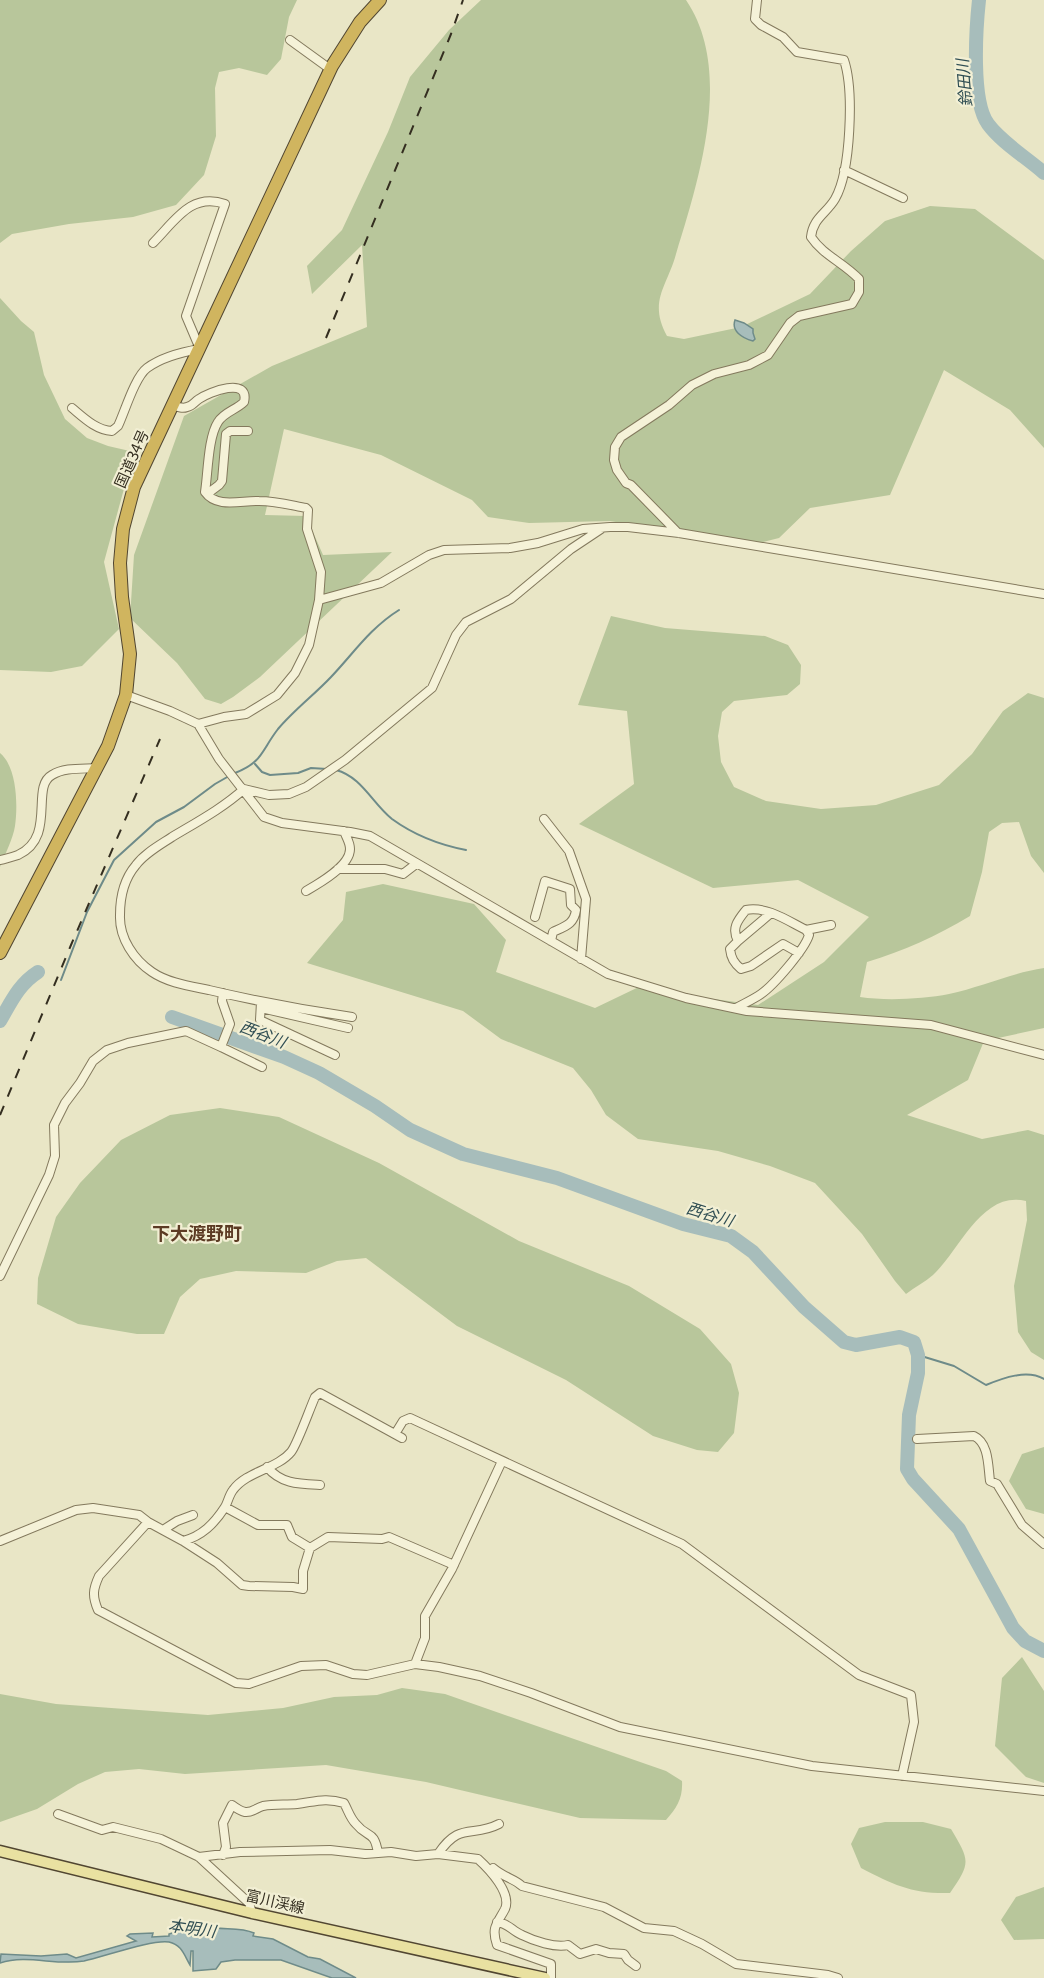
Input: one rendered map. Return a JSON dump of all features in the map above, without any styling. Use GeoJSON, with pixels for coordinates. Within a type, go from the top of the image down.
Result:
{"type":"FeatureCollection","features":[{"type":"Feature","properties":{"kind":"highway","name":"国道34号"},"geometry":{"type":"LineString","coordinates":[[0,953],[108,746],[126,696],[130,654],[120,563],[123,529],[134,486],[330,69],[360,22],[380,0]]}},
{"type":"Feature","properties":{"kind":"main road","name":"富川渓線"},"geometry":{"type":"LineString","coordinates":[[0,1851],[252,1913],[544,1978]]}},
{"type":"Feature","properties":{"kind":"street"},"geometry":{"type":"LineString","coordinates":[[679,533],[631,485],[626,483],[617,470],[614,460],[615,447],[627,433],[669,405],[692,385],[714,374],[748,366],[768,355],[790,323],[799,316],[852,304],[859,292],[859,279],[850,269],[818,248],[811,237],[812,226],[834,201],[843,183],[849,110],[844,60],[797,52],[783,37],[761,25],[756,19],[757,0]]}},
{"type":"Feature","properties":{"kind":"street"},"geometry":{"type":"LineString","coordinates":[[290,40],[330,69]]}},
{"type":"Feature","properties":{"kind":"street"},"geometry":{"type":"LineString","coordinates":[[844,170],[903,198]]}},
{"type":"Feature","properties":{"kind":"street"},"geometry":{"type":"LineString","coordinates":[[72,408],[96,426],[112,431],[118,426],[140,377],[147,368],[176,353],[200,349],[186,316],[225,204],[215,201],[193,203],[153,243]]}},
{"type":"Feature","properties":{"kind":"street"},"geometry":{"type":"LineString","coordinates":[[173,405],[183,408],[191,406],[206,395],[233,387],[239,387],[243,391],[244,402],[226,413],[218,422],[213,435],[205,492],[213,498],[230,503],[257,500],[306,508],[308,510],[307,529],[321,572],[319,600],[309,645],[295,673],[277,695],[246,714],[198,724]]}},
{"type":"Feature","properties":{"kind":"street"},"geometry":{"type":"LineString","coordinates":[[207,494],[222,481],[226,434],[230,430],[248,431]]}},
{"type":"Feature","properties":{"kind":"street"},"geometry":{"type":"LineString","coordinates":[[319,600],[381,583],[429,555],[444,550],[510,548],[538,543],[583,529],[628,526],[1044,594]]}},
{"type":"Feature","properties":{"kind":"street"},"geometry":{"type":"LineString","coordinates":[[244,789],[269,795],[289,794],[306,787],[345,760],[432,688],[456,636],[466,622],[510,599],[571,549],[601,528]]}},
{"type":"Feature","properties":{"kind":"street"},"geometry":{"type":"LineString","coordinates":[[126,696],[170,711],[198,724],[219,759],[264,817],[282,823],[344,831],[370,837],[608,974],[686,998],[736,1008],[774,1014],[930,1025],[1044,1055]]}},
{"type":"Feature","properties":{"kind":"street"},"geometry":{"type":"LineString","coordinates":[[0,860],[19,854],[29,846],[39,832],[42,817],[41,793],[45,781],[51,775],[61,771],[97,768]]}},
{"type":"Feature","properties":{"kind":"street"},"geometry":{"type":"LineString","coordinates":[[244,789],[136,864],[125,881],[120,901],[119,922],[125,941],[136,958],[153,973],[177,983],[223,993],[348,1028]]}},
{"type":"Feature","properties":{"kind":"street"},"geometry":{"type":"LineString","coordinates":[[544,819],[569,852],[586,898],[580,959]]}},
{"type":"Feature","properties":{"kind":"street"},"geometry":{"type":"LineString","coordinates":[[306,891],[322,882],[348,857],[350,849],[344,831]]}},
{"type":"Feature","properties":{"kind":"street"},"geometry":{"type":"LineString","coordinates":[[338,869],[385,869],[404,874],[416,864]]}},
{"type":"Feature","properties":{"kind":"street"},"geometry":{"type":"LineString","coordinates":[[535,917],[545,881],[570,889],[571,905],[576,910],[574,919],[554,932],[551,941]]}},
{"type":"Feature","properties":{"kind":"street"},"geometry":{"type":"LineString","coordinates":[[738,941],[735,926],[746,910],[766,910],[806,930],[831,925]]}},
{"type":"Feature","properties":{"kind":"street"},"geometry":{"type":"LineString","coordinates":[[766,910],[730,949],[735,964],[741,969],[751,966],[783,944],[799,953]]}},
{"type":"Feature","properties":{"kind":"street"},"geometry":{"type":"LineString","coordinates":[[736,1008],[763,993],[799,953],[807,942],[806,930]]}},
{"type":"Feature","properties":{"kind":"street"},"geometry":{"type":"LineString","coordinates":[[221,1045],[230,1024],[222,1001],[223,993]]}},
{"type":"Feature","properties":{"kind":"street"},"geometry":{"type":"LineString","coordinates":[[261,1005],[352,1017]]}},
{"type":"Feature","properties":{"kind":"street"},"geometry":{"type":"LineString","coordinates":[[261,1005],[260,1020],[335,1055]]}},
{"type":"Feature","properties":{"kind":"street"},"geometry":{"type":"LineString","coordinates":[[0,1276],[49,1175],[55,1156],[54,1125],[65,1103],[93,1061],[107,1050],[128,1043],[186,1031],[221,1045],[262,1067]]}},
{"type":"Feature","properties":{"kind":"street"},"geometry":{"type":"LineString","coordinates":[[183,1541],[208,1530],[225,1507],[233,1490],[256,1472],[291,1452],[315,1397],[320,1394],[398,1436],[403,1421],[410,1418],[682,1544],[859,1675],[911,1695],[914,1722],[902,1776]]}},
{"type":"Feature","properties":{"kind":"street"},"geometry":{"type":"LineString","coordinates":[[917,1439],[974,1436],[980,1439],[984,1444],[990,1481],[997,1485],[1022,1525],[1044,1544]]}},
{"type":"Feature","properties":{"kind":"street"},"geometry":{"type":"LineString","coordinates":[[415,1664],[424,1638],[425,1616],[454,1565],[502,1461]]}},
{"type":"Feature","properties":{"kind":"street"},"geometry":{"type":"LineString","coordinates":[[267,1467],[274,1475],[285,1481],[320,1485]]}},
{"type":"Feature","properties":{"kind":"street"},"geometry":{"type":"LineString","coordinates":[[225,1507],[258,1525],[286,1526],[292,1537],[310,1548]]}},
{"type":"Feature","properties":{"kind":"street"},"geometry":{"type":"LineString","coordinates":[[0,1541],[76,1510],[93,1508],[139,1515],[217,1563],[242,1585],[303,1589],[303,1571],[310,1548],[328,1538],[382,1539],[389,1537],[454,1565]]}},
{"type":"Feature","properties":{"kind":"street"},"geometry":{"type":"LineString","coordinates":[[163,1530],[193,1515]]}},
{"type":"Feature","properties":{"kind":"street"},"geometry":{"type":"LineString","coordinates":[[148,1522],[99,1576],[92,1598],[98,1610],[236,1683],[249,1684],[301,1666],[326,1665],[353,1674],[367,1675],[415,1664],[439,1666],[480,1676],[620,1727],[812,1766],[1044,1791]]}},
{"type":"Feature","properties":{"kind":"street"},"geometry":{"type":"LineString","coordinates":[[223,1855],[226,1847],[223,1823],[232,1805],[242,1812],[251,1812],[260,1807],[298,1804],[308,1800],[335,1800],[344,1803],[357,1827],[372,1835],[378,1853]]}},
{"type":"Feature","properties":{"kind":"street"},"geometry":{"type":"LineString","coordinates":[[58,1814],[102,1830],[113,1827],[161,1839],[199,1857],[249,1903],[252,1913]]}},
{"type":"Feature","properties":{"kind":"street"},"geometry":{"type":"LineString","coordinates":[[438,1854],[453,1836],[468,1831],[491,1828],[499,1824]]}},
{"type":"Feature","properties":{"kind":"street"},"geometry":{"type":"LineString","coordinates":[[199,1857],[240,1852],[330,1850],[365,1854],[391,1852],[416,1856],[438,1854],[478,1859],[486,1861],[503,1876],[520,1882],[522,1886],[604,1907],[644,1928],[674,1931],[736,1964],[838,1978]]}},
{"type":"Feature","properties":{"kind":"street"},"geometry":{"type":"LineString","coordinates":[[478,1859],[495,1877],[505,1894],[505,1908],[496,1922],[494,1934],[497,1945],[551,1964],[550,1978]]}},
{"type":"Feature","properties":{"kind":"street"},"geometry":{"type":"LineString","coordinates":[[496,1922],[504,1923],[521,1935],[560,1947],[568,1945],[580,1954],[596,1949],[624,1954],[636,1966]]}},
{"type":"Feature","properties":{"kind":"green space"},"geometry":{"type":"Polygon","coordinates":[[[0,0],[297,0],[289,17],[281,59],[267,75],[239,68],[219,72],[215,88],[216,136],[204,175],[176,205],[133,217],[69,224],[12,234],[0,243],[0,0]]]}},
{"type":"Feature","properties":{"kind":"green space"},"geometry":{"type":"Polygon","coordinates":[[[481,0],[686,0],[700,28],[708,59],[710,92],[708,126],[694,193],[659,303],[659,313],[667,336],[684,339],[741,327],[810,294],[851,251],[885,221],[930,206],[975,209],[1044,260],[1044,448],[1010,410],[944,370],[890,495],[810,508],[779,538],[740,548],[686,534],[610,521],[529,523],[488,517],[472,500],[381,455],[284,429],[265,515],[306,516],[323,555],[392,552],[260,677],[221,704],[205,699],[177,663],[130,618],[134,555],[184,416],[272,366],[367,327],[362,245],[312,294],[307,266],[342,230],[388,132],[410,77],[449,30],[481,0]]]}},
{"type":"Feature","properties":{"kind":"green space"},"geometry":{"type":"Polygon","coordinates":[[[0,298],[34,332],[44,375],[65,419],[87,438],[134,452],[104,562],[119,629],[82,666],[51,672],[0,670],[0,298]]]}},
{"type":"Feature","properties":{"kind":"green space"},"geometry":{"type":"Polygon","coordinates":[[[611,616],[665,628],[765,636],[788,645],[801,665],[800,684],[787,695],[734,701],[722,712],[718,736],[721,762],[734,787],[766,801],[821,809],[876,805],[939,785],[972,754],[1003,711],[1028,693],[1044,698],[1044,873],[1031,856],[1019,822],[1002,823],[989,832],[982,872],[970,916],[920,942],[867,962],[860,997],[893,999],[939,996],[1044,968],[1044,1028],[984,1041],[968,1080],[907,1115],[982,1139],[1028,1130],[1044,1135],[1044,1360],[1031,1352],[1018,1332],[1014,1286],[1027,1220],[1026,1201],[1010,1200],[997,1204],[984,1213],[933,1275],[906,1294],[862,1234],[815,1183],[770,1166],[718,1151],[638,1139],[606,1115],[591,1090],[573,1068],[501,1039],[463,1011],[307,963],[343,920],[346,892],[383,884],[474,904],[506,940],[496,972],[595,1008],[645,984],[699,997],[758,1005],[824,962],[869,917],[798,880],[713,888],[579,824],[634,784],[627,711],[578,705],[611,616]]]}},
{"type":"Feature","properties":{"kind":"green space"},"geometry":{"type":"Polygon","coordinates":[[[0,753],[6,759],[13,777],[16,817],[11,841],[0,867],[0,753]]]}},
{"type":"Feature","properties":{"kind":"green space"},"geometry":{"type":"Polygon","coordinates":[[[220,1108],[279,1117],[379,1163],[519,1241],[629,1286],[700,1329],[731,1364],[739,1393],[734,1433],[718,1452],[697,1450],[653,1436],[566,1380],[457,1326],[366,1258],[337,1261],[306,1273],[236,1271],[200,1279],[180,1297],[164,1334],[137,1334],[78,1324],[37,1304],[38,1278],[56,1217],[80,1183],[121,1140],[170,1115],[220,1108]]]}},
{"type":"Feature","properties":{"kind":"green space"},"geometry":{"type":"Polygon","coordinates":[[[1044,1447],[1044,1514],[1026,1509],[1009,1481],[1022,1454],[1044,1447]]]}},
{"type":"Feature","properties":{"kind":"green space"},"geometry":{"type":"Polygon","coordinates":[[[1022,1657],[1044,1691],[1044,1783],[1026,1777],[995,1746],[1002,1678],[1022,1657]]]}},
{"type":"Feature","properties":{"kind":"green space"},"geometry":{"type":"Polygon","coordinates":[[[402,1688],[445,1694],[666,1771],[682,1781],[678,1802],[666,1820],[580,1818],[426,1782],[326,1765],[185,1774],[139,1769],[105,1772],[78,1784],[37,1809],[0,1822],[0,1694],[56,1704],[208,1715],[283,1708],[334,1697],[377,1695],[402,1688]]]}},
{"type":"Feature","properties":{"kind":"green space"},"geometry":{"type":"Polygon","coordinates":[[[885,1822],[923,1822],[951,1829],[962,1848],[966,1861],[962,1874],[950,1893],[914,1890],[861,1868],[851,1844],[859,1828],[885,1822]]]}},
{"type":"Feature","properties":{"kind":"green space"},"geometry":{"type":"Polygon","coordinates":[[[1044,1887],[1044,1939],[1014,1940],[1001,1920],[1016,1897],[1044,1887]]]}},
{"type":"Feature","properties":{"kind":"water"},"geometry":{"type":"Polygon","coordinates":[[[735,320],[753,329],[755,339],[753,341],[738,334],[734,324],[735,320]]]}},
{"type":"Feature","properties":{"kind":"water"},"geometry":{"type":"Polygon","coordinates":[[[195,1927],[242,1930],[254,1933],[253,1936],[273,1939],[308,1957],[320,1959],[356,1978],[332,1978],[281,1960],[235,1960],[221,1962],[216,1969],[193,1971],[193,1951],[191,1951],[190,1965],[180,1948],[169,1942],[140,1946],[84,1961],[21,1960],[0,1963],[1,1954],[41,1956],[67,1954],[76,1958],[136,1941],[127,1936],[130,1934],[153,1933],[152,1937],[169,1936],[179,1931],[194,1931],[195,1927]]]}},
{"type":"Feature","properties":{"kind":"waterway","name":"鈴田川"},"geometry":{"type":"LineString","coordinates":[[979,0],[976,64],[979,99],[983,113],[988,124],[1000,137],[1044,173]]}},
{"type":"Feature","properties":{"kind":"waterway"},"geometry":{"type":"LineString","coordinates":[[235,773],[251,765],[261,755],[284,722],[331,677],[371,633],[399,610]]}},
{"type":"Feature","properties":{"kind":"waterway"},"geometry":{"type":"LineString","coordinates":[[255,764],[262,772],[270,775],[298,773],[311,768],[327,769]]}},
{"type":"Feature","properties":{"kind":"waterway"},"geometry":{"type":"LineString","coordinates":[[336,770],[345,773],[360,784],[385,813],[400,825],[428,839],[466,850]]}},
{"type":"Feature","properties":{"kind":"waterway"},"geometry":{"type":"LineString","coordinates":[[61,980],[87,912],[114,860],[156,822],[184,807],[229,776]]}},
{"type":"Feature","properties":{"kind":"waterway","name":"西谷川"},"geometry":{"type":"LineString","coordinates":[[0,1021],[21,988],[38,972]]}},
{"type":"Feature","properties":{"kind":"waterway","name":"西谷川"},"geometry":{"type":"LineString","coordinates":[[172,1017],[284,1057],[319,1073],[410,1130],[463,1154],[557,1178],[683,1224],[731,1236],[753,1252],[804,1307],[844,1342],[856,1345],[900,1337],[914,1342],[918,1355],[918,1373],[909,1415],[907,1469],[913,1479],[959,1529],[1013,1628],[1025,1641],[1044,1651]]}},
{"type":"Feature","properties":{"kind":"waterway"},"geometry":{"type":"LineString","coordinates":[[918,1355],[954,1366],[986,1385],[1007,1377],[1023,1375],[1044,1379]]}},
{"type":"Feature","properties":{"kind":"railway"},"geometry":{"type":"LineString","coordinates":[[326,338],[463,0]]}},
{"type":"Feature","properties":{"kind":"railway"},"geometry":{"type":"LineString","coordinates":[[0,1115],[160,739]]}},
{"type":"Feature","properties":{"kind":"district","name":"下大渡野町"},"geometry":{"type":"Point","coordinates":[197,1234]}},
{"type":"Feature","properties":{"kind":"water label","name":"本明川"},"geometry":{"type":"Point","coordinates":[192,1928]}}]}
